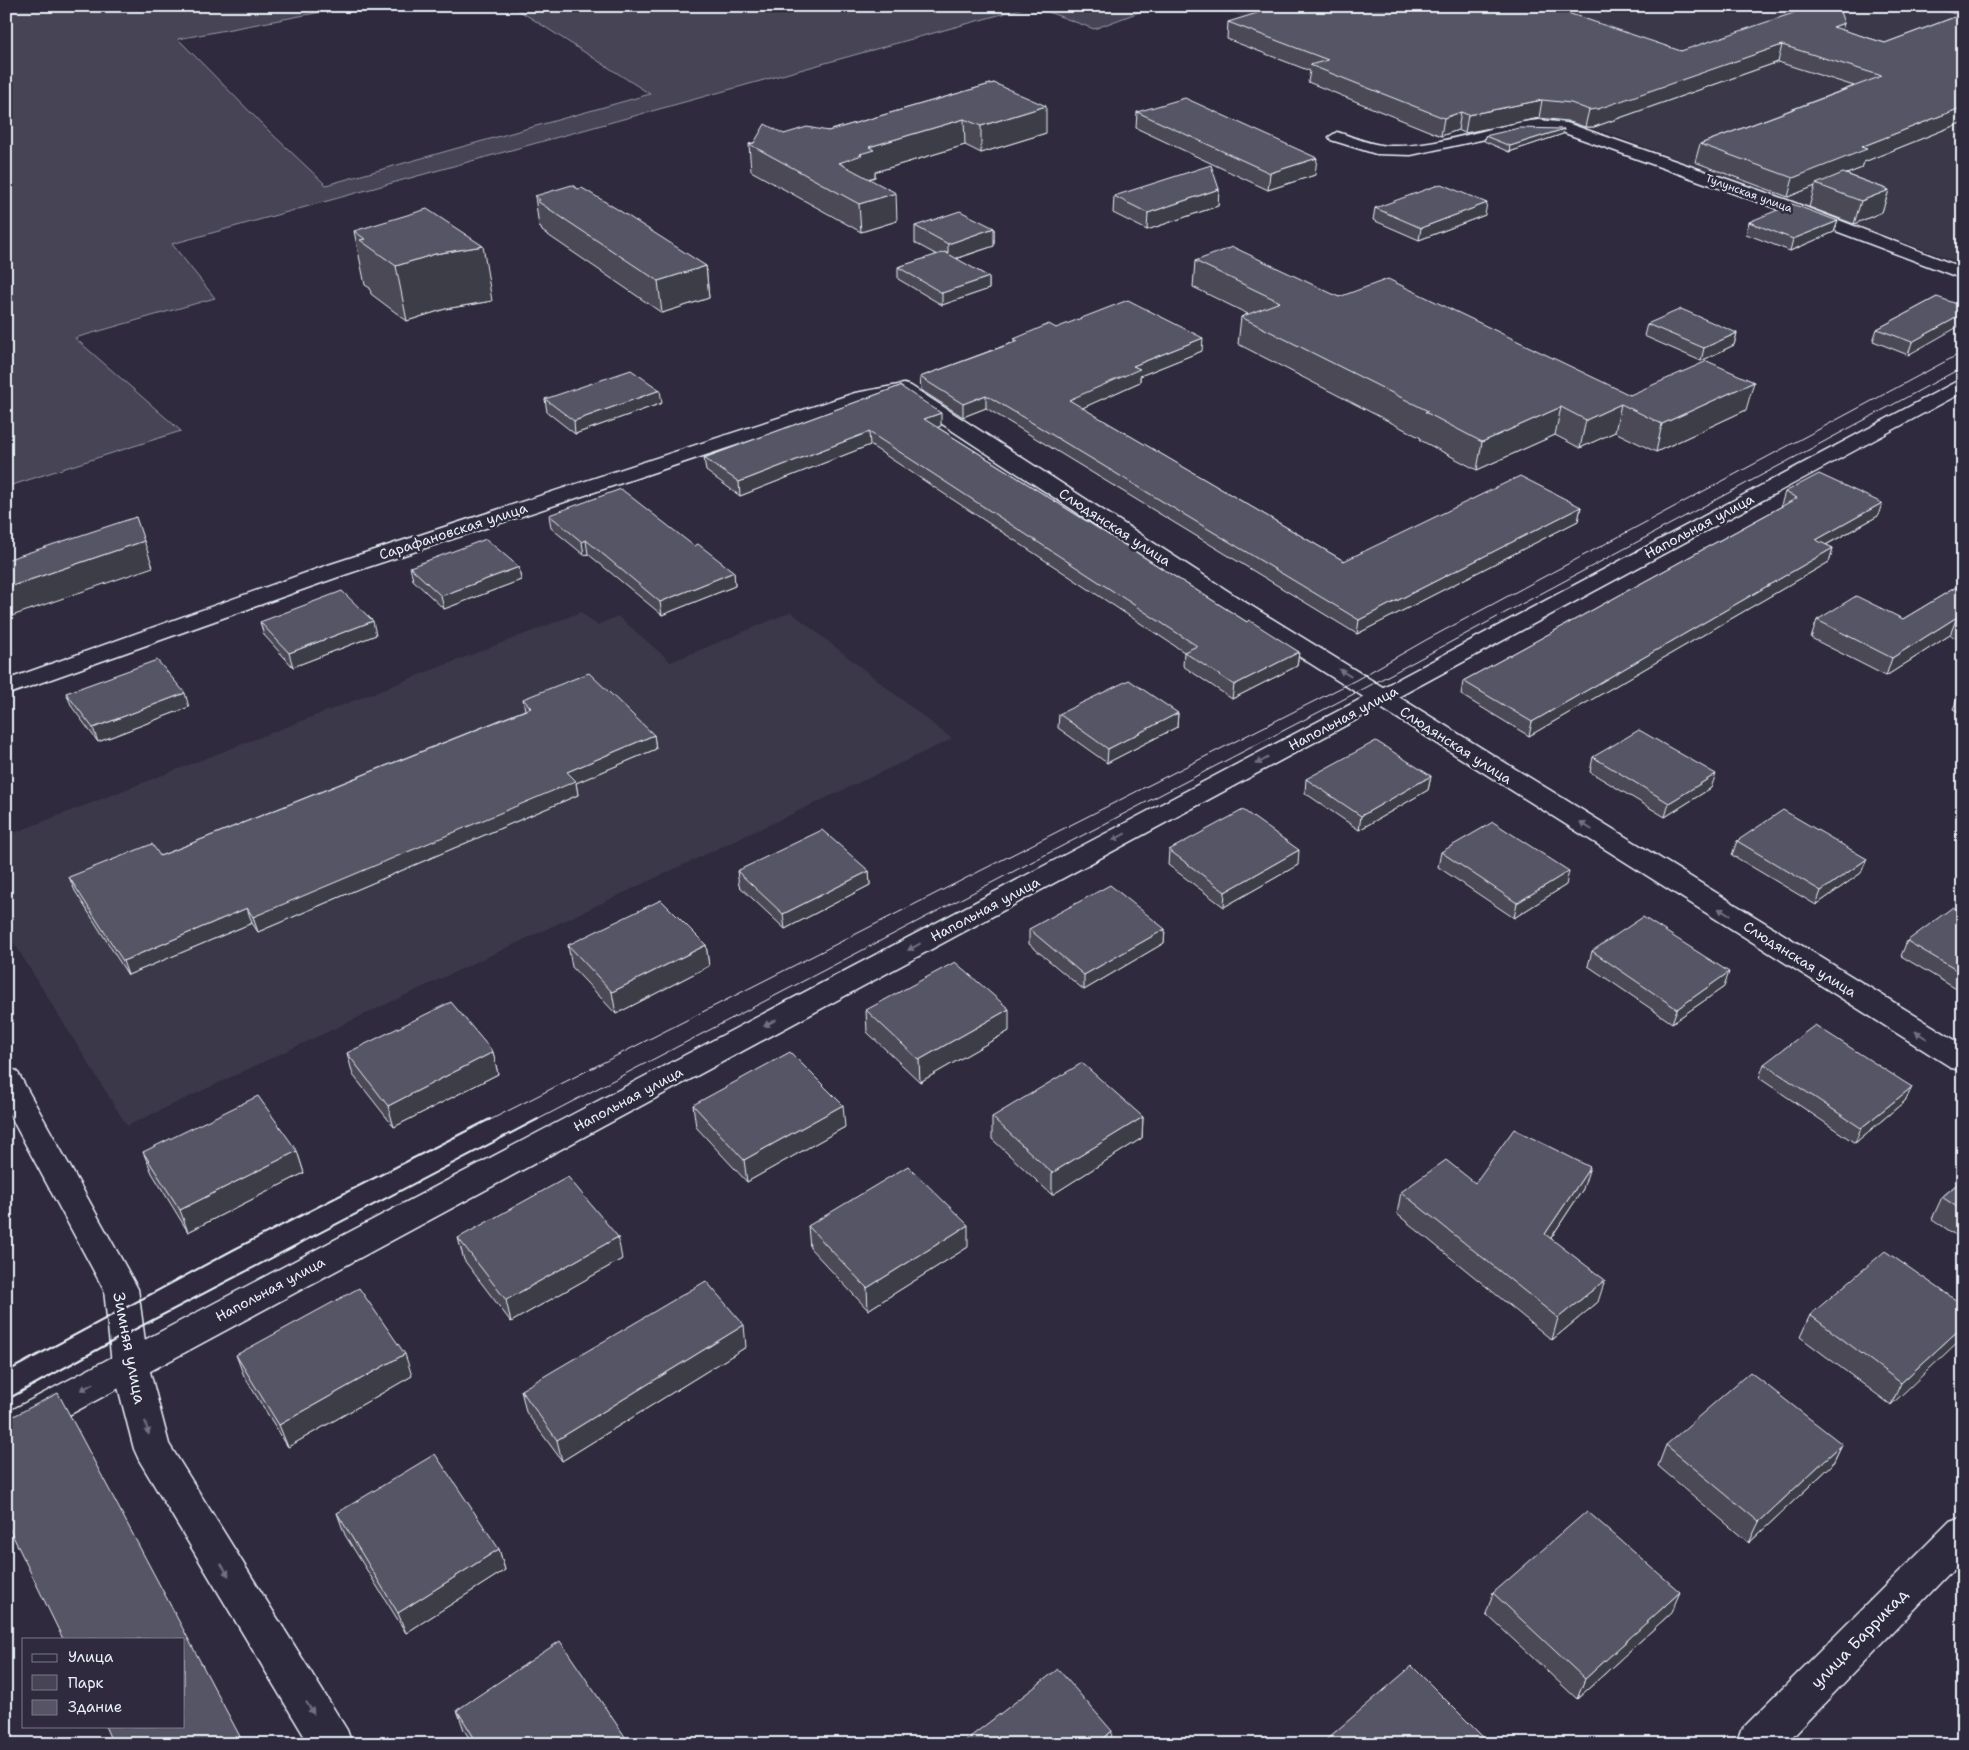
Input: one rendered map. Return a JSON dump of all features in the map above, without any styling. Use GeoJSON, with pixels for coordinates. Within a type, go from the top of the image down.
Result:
{"type":"FeatureCollection","features":[{"type":"Feature","properties":{"kind":"street","name":"Тулунская улица"},"geometry":{"type":"LineString","coordinates":[[1337,137],[1381,150],[1414,150],[1522,126],[1541,124],[1561,126],[1782,204],[1963,274]]}},
{"type":"Feature","properties":{"kind":"street","name":"Напольная улица"},"geometry":{"type":"LineString","coordinates":[[6,1430],[1383,697],[1963,384]]}},
{"type":"Feature","properties":{"kind":"street","name":"Слюдянская улица"},"geometry":{"type":"LineString","coordinates":[[904,390],[1240,609],[1383,697],[1511,780],[1963,1060]]}},
{"type":"Feature","properties":{"kind":"street","name":"Сарафановская улица"},"geometry":{"type":"LineString","coordinates":[[6,688],[336,570],[862,397],[904,390]]}},
{"type":"Feature","properties":{"kind":"street","name":"Зимняя улица"},"geometry":{"type":"LineString","coordinates":[[6,1079],[121,1289],[130,1364],[152,1449],[332,1744]]}},
{"type":"Feature","properties":{"kind":"street","name":"улица Баррикад"},"geometry":{"type":"LineString","coordinates":[[1756,1744],[1963,1533]]}},
{"type":"Feature","properties":{"kind":"shaded area"},"geometry":{"type":"Polygon","coordinates":[[[1213,6],[1963,6],[1963,264],[1533,106],[1499,117],[1213,6]]]}},
{"type":"Feature","properties":{"kind":"shaded area"},"geometry":{"type":"Polygon","coordinates":[[[581,612],[597,625],[618,616],[671,662],[791,612],[952,739],[127,1126],[6,930],[6,836],[581,612]]]}},
{"type":"Feature","properties":{"kind":"green space"},"geometry":{"type":"Polygon","coordinates":[[[6,6],[353,6],[178,39],[270,132],[326,185],[650,94],[512,6],[1031,6],[172,244],[215,298],[75,338],[181,431],[6,487],[6,6]]]}},
{"type":"Feature","properties":{"kind":"green space"},"geometry":{"type":"Polygon","coordinates":[[[1032,6],[1155,6],[1094,29],[1032,6]]]}},
{"type":"Feature","properties":{"kind":"building"},"geometry":{"type":"Polygon","coordinates":[[[1280,6],[1450,6],[1457,9],[1465,6],[1547,6],[1681,51],[1814,6],[1838,6],[1844,23],[1833,27],[1885,43],[1963,14],[1963,107],[1861,147],[1867,149],[1793,178],[1700,144],[1882,76],[1782,45],[1598,109],[1589,110],[1571,103],[1542,100],[1468,115],[1461,112],[1444,118],[1310,65],[1328,60],[1228,22],[1280,6]]]}},
{"type":"Feature","properties":{"kind":"building"},"geometry":{"type":"Polygon","coordinates":[[[994,83],[1046,106],[981,126],[964,119],[869,147],[874,150],[839,163],[896,193],[859,204],[749,144],[754,143],[765,124],[784,134],[807,127],[828,131],[994,83]]]}},
{"type":"Feature","properties":{"kind":"building"},"geometry":{"type":"Polygon","coordinates":[[[1185,98],[1317,158],[1270,173],[1137,112],[1185,98]]]}},
{"type":"Feature","properties":{"kind":"building"},"geometry":{"type":"Polygon","coordinates":[[[1519,128],[1564,129],[1510,146],[1485,136],[1519,128]]]}},
{"type":"Feature","properties":{"kind":"building"},"geometry":{"type":"Polygon","coordinates":[[[1211,165],[1219,189],[1148,213],[1114,196],[1211,165]]]}},
{"type":"Feature","properties":{"kind":"building"},"geometry":{"type":"Polygon","coordinates":[[[1843,173],[1889,190],[1861,201],[1816,184],[1843,173]]]}},
{"type":"Feature","properties":{"kind":"building"},"geometry":{"type":"Polygon","coordinates":[[[1441,184],[1487,203],[1421,228],[1375,208],[1441,184]]]}},
{"type":"Feature","properties":{"kind":"building"},"geometry":{"type":"Polygon","coordinates":[[[572,185],[578,189],[582,188],[617,209],[706,266],[658,281],[537,201],[540,200],[535,196],[572,185]]]}},
{"type":"Feature","properties":{"kind":"building"},"geometry":{"type":"Polygon","coordinates":[[[1792,204],[1838,221],[1793,239],[1749,222],[1792,204]]]}},
{"type":"Feature","properties":{"kind":"building"},"geometry":{"type":"Polygon","coordinates":[[[427,209],[483,246],[435,254],[396,266],[360,240],[365,239],[354,231],[427,209]]]}},
{"type":"Feature","properties":{"kind":"building"},"geometry":{"type":"Polygon","coordinates":[[[960,211],[994,228],[948,244],[915,226],[960,211]]]}},
{"type":"Feature","properties":{"kind":"building"},"geometry":{"type":"Polygon","coordinates":[[[1233,247],[1339,297],[1388,279],[1630,395],[1707,361],[1754,382],[1662,424],[1621,404],[1586,420],[1561,407],[1482,442],[1425,412],[1428,411],[1241,317],[1280,302],[1195,261],[1233,247]]]}},
{"type":"Feature","properties":{"kind":"building"},"geometry":{"type":"Polygon","coordinates":[[[945,252],[989,277],[942,293],[898,267],[945,252]]]}},
{"type":"Feature","properties":{"kind":"building"},"geometry":{"type":"Polygon","coordinates":[[[1937,297],[1963,306],[1963,314],[1912,342],[1877,329],[1937,297]]]}},
{"type":"Feature","properties":{"kind":"building"},"geometry":{"type":"Polygon","coordinates":[[[1128,300],[1203,338],[1133,366],[1140,369],[1069,400],[1344,561],[1520,476],[1581,507],[1359,620],[986,395],[963,404],[920,377],[1018,341],[1014,339],[1049,324],[1056,328],[1128,300]]]}},
{"type":"Feature","properties":{"kind":"building"},"geometry":{"type":"Polygon","coordinates":[[[1681,309],[1737,333],[1704,348],[1647,324],[1681,309]]]}},
{"type":"Feature","properties":{"kind":"building"},"geometry":{"type":"Polygon","coordinates":[[[631,370],[660,390],[574,421],[545,399],[631,370]]]}},
{"type":"Feature","properties":{"kind":"building"},"geometry":{"type":"Polygon","coordinates":[[[900,386],[941,413],[924,419],[1247,622],[1249,620],[1299,652],[1234,685],[1184,652],[1197,646],[869,432],[739,482],[704,458],[900,386]]]}},
{"type":"Feature","properties":{"kind":"building"},"geometry":{"type":"Polygon","coordinates":[[[1819,474],[1882,503],[1816,540],[1833,548],[1532,722],[1463,681],[1797,498],[1785,492],[1819,474]]]}},
{"type":"Feature","properties":{"kind":"building"},"geometry":{"type":"Polygon","coordinates":[[[621,489],[694,546],[698,544],[734,572],[660,602],[586,540],[582,542],[549,515],[621,489]]]}},
{"type":"Feature","properties":{"kind":"building"},"geometry":{"type":"Polygon","coordinates":[[[136,517],[144,541],[6,588],[6,560],[136,517]]]}},
{"type":"Feature","properties":{"kind":"building"},"geometry":{"type":"Polygon","coordinates":[[[486,539],[519,567],[441,596],[410,567],[486,539]]]}},
{"type":"Feature","properties":{"kind":"building"},"geometry":{"type":"Polygon","coordinates":[[[1963,583],[1963,620],[1957,617],[1892,658],[1817,620],[1856,596],[1903,619],[1963,583]]]}},
{"type":"Feature","properties":{"kind":"building"},"geometry":{"type":"Polygon","coordinates":[[[342,591],[373,621],[289,653],[260,622],[342,591]]]}},
{"type":"Feature","properties":{"kind":"building"},"geometry":{"type":"Polygon","coordinates":[[[157,660],[185,693],[93,728],[66,693],[157,660]]]}},
{"type":"Feature","properties":{"kind":"building"},"geometry":{"type":"Polygon","coordinates":[[[589,673],[654,735],[567,772],[576,781],[253,917],[247,908],[123,961],[69,877],[152,844],[160,856],[531,708],[523,699],[589,673]]]}},
{"type":"Feature","properties":{"kind":"building"},"geometry":{"type":"Polygon","coordinates":[[[1129,680],[1178,713],[1108,749],[1059,714],[1129,680]]]}},
{"type":"Feature","properties":{"kind":"building"},"geometry":{"type":"Polygon","coordinates":[[[1639,730],[1716,774],[1669,803],[1593,757],[1639,730]]]}},
{"type":"Feature","properties":{"kind":"building"},"geometry":{"type":"Polygon","coordinates":[[[1376,741],[1431,776],[1361,816],[1306,779],[1376,741]]]}},
{"type":"Feature","properties":{"kind":"building"},"geometry":{"type":"Polygon","coordinates":[[[1243,810],[1299,850],[1225,892],[1169,850],[1243,810]]]}},
{"type":"Feature","properties":{"kind":"building"},"geometry":{"type":"Polygon","coordinates":[[[1783,810],[1867,859],[1821,891],[1737,841],[1783,810]]]}},
{"type":"Feature","properties":{"kind":"building"},"geometry":{"type":"Polygon","coordinates":[[[1493,822],[1569,871],[1517,903],[1441,852],[1493,822]]]}},
{"type":"Feature","properties":{"kind":"building"},"geometry":{"type":"Polygon","coordinates":[[[822,830],[869,871],[783,914],[737,871],[822,830]]]}},
{"type":"Feature","properties":{"kind":"building"},"geometry":{"type":"Polygon","coordinates":[[[1110,885],[1165,929],[1084,975],[1029,929],[1110,885]]]}},
{"type":"Feature","properties":{"kind":"building"},"geometry":{"type":"Polygon","coordinates":[[[661,900],[706,945],[612,992],[568,945],[661,900]]]}},
{"type":"Feature","properties":{"kind":"building"},"geometry":{"type":"Polygon","coordinates":[[[1953,907],[1963,913],[1963,974],[1907,941],[1953,907]]]}},
{"type":"Feature","properties":{"kind":"building"},"geometry":{"type":"Polygon","coordinates":[[[1643,917],[1729,972],[1677,1009],[1592,951],[1643,917]]]}},
{"type":"Feature","properties":{"kind":"building"},"geometry":{"type":"Polygon","coordinates":[[[955,962],[1009,1009],[919,1060],[866,1010],[955,962]]]}},
{"type":"Feature","properties":{"kind":"building"},"geometry":{"type":"Polygon","coordinates":[[[451,1002],[493,1052],[388,1106],[347,1053],[451,1002]]]}},
{"type":"Feature","properties":{"kind":"building"},"geometry":{"type":"Polygon","coordinates":[[[1815,1025],[1912,1087],[1861,1128],[1764,1064],[1815,1025]]]}},
{"type":"Feature","properties":{"kind":"building"},"geometry":{"type":"Polygon","coordinates":[[[790,1052],[843,1105],[744,1160],[693,1105],[790,1052]]]}},
{"type":"Feature","properties":{"kind":"building"},"geometry":{"type":"Polygon","coordinates":[[[1082,1063],[1143,1117],[1052,1173],[992,1117],[1082,1063]]]}},
{"type":"Feature","properties":{"kind":"building"},"geometry":{"type":"Polygon","coordinates":[[[258,1096],[297,1151],[180,1210],[143,1152],[258,1096]]]}},
{"type":"Feature","properties":{"kind":"building"},"geometry":{"type":"Polygon","coordinates":[[[1514,1129],[1590,1167],[1545,1234],[1605,1280],[1558,1318],[1401,1192],[1446,1160],[1475,1183],[1514,1129]]]}},
{"type":"Feature","properties":{"kind":"building"},"geometry":{"type":"Polygon","coordinates":[[[908,1166],[968,1225],[867,1288],[808,1226],[908,1166]]]}},
{"type":"Feature","properties":{"kind":"building"},"geometry":{"type":"Polygon","coordinates":[[[568,1177],[618,1237],[506,1300],[458,1238],[568,1177]]]}},
{"type":"Feature","properties":{"kind":"building"},"geometry":{"type":"Polygon","coordinates":[[[1963,1179],[1963,1211],[1942,1197],[1963,1179]]]}},
{"type":"Feature","properties":{"kind":"building"},"geometry":{"type":"Polygon","coordinates":[[[1885,1251],[1963,1305],[1963,1326],[1901,1383],[1810,1315],[1885,1251]]]}},
{"type":"Feature","properties":{"kind":"building"},"geometry":{"type":"Polygon","coordinates":[[[706,1281],[744,1325],[557,1440],[521,1390],[706,1281]]]}},
{"type":"Feature","properties":{"kind":"building"},"geometry":{"type":"Polygon","coordinates":[[[359,1288],[405,1354],[279,1425],[236,1355],[359,1288]]]}},
{"type":"Feature","properties":{"kind":"building"},"geometry":{"type":"Polygon","coordinates":[[[1750,1372],[1842,1444],[1759,1522],[1666,1445],[1750,1372]]]}},
{"type":"Feature","properties":{"kind":"building"},"geometry":{"type":"Polygon","coordinates":[[[58,1393],[244,1744],[113,1744],[106,1728],[185,1728],[185,1638],[63,1638],[6,1522],[6,1420],[58,1393]]]}},
{"type":"Feature","properties":{"kind":"building"},"geometry":{"type":"Polygon","coordinates":[[[435,1454],[499,1549],[398,1613],[337,1513],[435,1454]]]}},
{"type":"Feature","properties":{"kind":"building"},"geometry":{"type":"Polygon","coordinates":[[[1587,1511],[1680,1592],[1585,1679],[1493,1593],[1587,1511]]]}},
{"type":"Feature","properties":{"kind":"building"},"geometry":{"type":"Polygon","coordinates":[[[560,1641],[630,1744],[478,1744],[457,1710],[560,1641]]]}},
{"type":"Feature","properties":{"kind":"building"},"geometry":{"type":"Polygon","coordinates":[[[1412,1666],[1490,1744],[1321,1744],[1412,1666]]]}},
{"type":"Feature","properties":{"kind":"building"},"geometry":{"type":"Polygon","coordinates":[[[1058,1669],[1112,1731],[1097,1744],[961,1744],[1058,1669]]]}},
{"type":"Feature","properties":{"kind":"tram line"},"geometry":{"type":"LineString","coordinates":[[488,1121],[1356,680],[1426,640],[1963,352]]}},
{"type":"Feature","properties":{"kind":"tram line"},"geometry":{"type":"LineString","coordinates":[[535,1121],[1367,687],[1963,367]]}},
{"type":"Feature","properties":{"kind":"tram line"},"geometry":{"type":"LineString","coordinates":[[6,1372],[233,1250],[490,1119]]}},
{"type":"Feature","properties":{"kind":"tram line"},"geometry":{"type":"LineString","coordinates":[[6,1400],[126,1334],[538,1119]]}}]}
